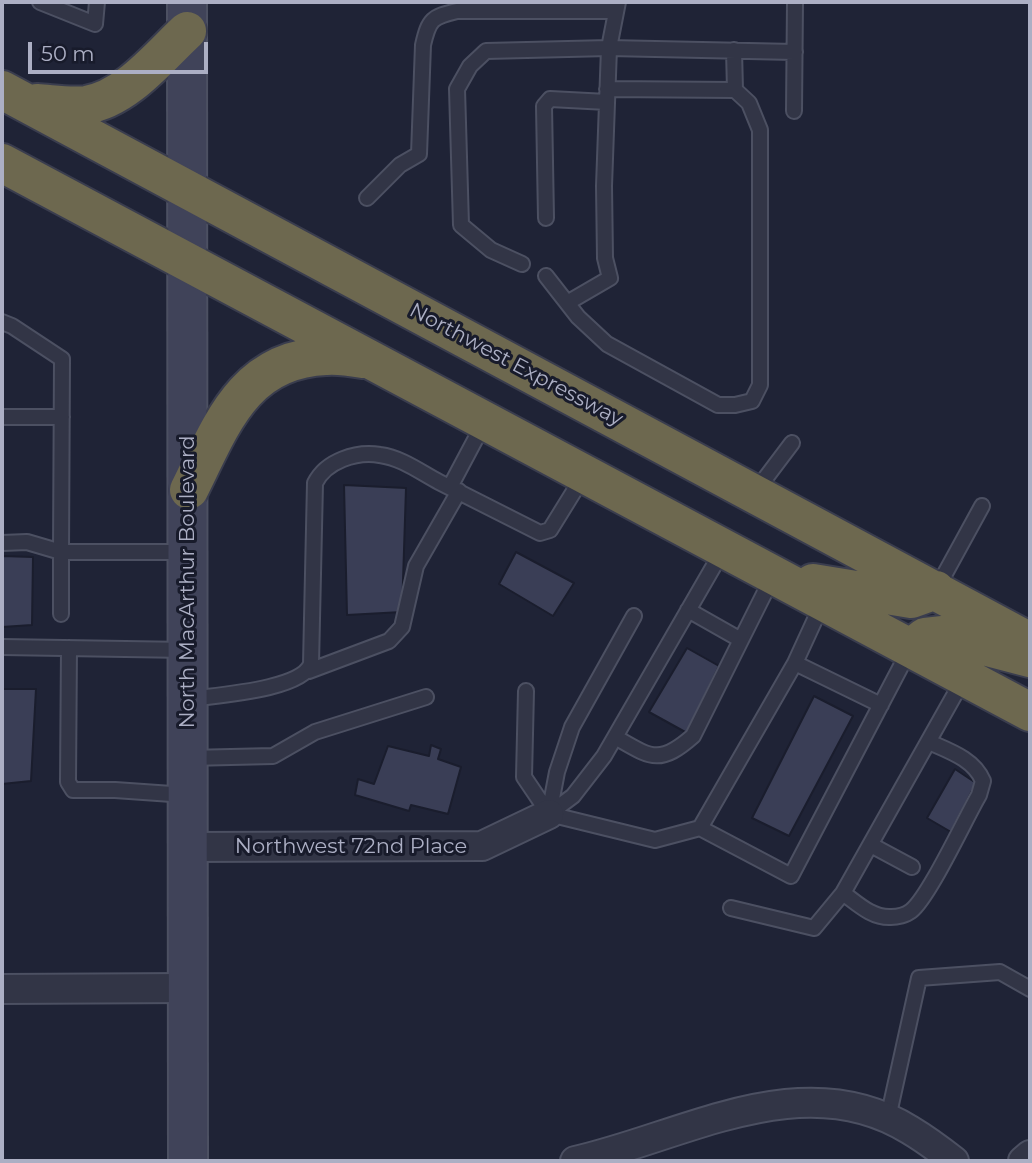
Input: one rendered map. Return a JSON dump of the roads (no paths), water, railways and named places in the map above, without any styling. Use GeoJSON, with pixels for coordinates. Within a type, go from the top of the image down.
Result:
{"type":"FeatureCollection","features":[{"type":"Feature","properties":{"kind":"highway"},"geometry":{"type":"LineString","coordinates":[[13,96],[70,106],[88,105],[104,99],[124,88],[187,16]]}},
{"type":"Feature","properties":{"kind":"highway","name":"Northwest Expressway"},"geometry":{"type":"LineString","coordinates":[[13,96],[1030,642]]}},
{"type":"Feature","properties":{"kind":"highway"},"geometry":{"type":"LineString","coordinates":[[2,163],[1030,712]]}},
{"type":"Feature","properties":{"kind":"highway"},"geometry":{"type":"LineString","coordinates":[[189,490],[238,397],[268,371],[306,357],[329,355],[371,359]]}},
{"type":"Feature","properties":{"kind":"highway"},"geometry":{"type":"LineString","coordinates":[[773,576],[911,599],[936,590]]}},
{"type":"Feature","properties":{"kind":"highway"},"geometry":{"type":"LineString","coordinates":[[911,648],[925,637],[952,634],[965,641],[1030,658]]}},
{"type":"Feature","properties":{"kind":"main road","name":"North MacArthur Boulevard"},"geometry":{"type":"LineString","coordinates":[[187,16],[188,1161]]}},
{"type":"Feature","properties":{"kind":"street","name":"Northwest 72nd Place"},"geometry":{"type":"LineString","coordinates":[[188,847],[482,846],[549,814]]}},
{"type":"Feature","properties":{"kind":"street"},"geometry":{"type":"LineString","coordinates":[[2,989],[187,988]]}},
{"type":"Feature","properties":{"kind":"street"},"geometry":{"type":"LineString","coordinates":[[575,1161],[667,1135],[738,1111],[769,1105],[827,1103],[853,1106],[888,1118],[909,1129],[954,1161]]}},
{"type":"Feature","properties":{"kind":"street"},"geometry":{"type":"LineString","coordinates":[[1023,1161],[1030,1154]]}},
{"type":"Feature","properties":{"kind":"lane"},"geometry":{"type":"LineString","coordinates":[[40,2],[95,24],[97,2]]}},
{"type":"Feature","properties":{"kind":"lane"},"geometry":{"type":"LineString","coordinates":[[794,111],[795,2]]}},
{"type":"Feature","properties":{"kind":"lane"},"geometry":{"type":"LineString","coordinates":[[367,198],[400,165],[419,154],[424,45],[427,28],[435,17],[457,11],[617,7],[609,48],[607,96],[605,258],[610,278],[567,303]]}},
{"type":"Feature","properties":{"kind":"lane"},"geometry":{"type":"LineString","coordinates":[[522,264],[491,250],[461,225],[457,89],[470,66],[486,51],[609,48],[795,52]]}},
{"type":"Feature","properties":{"kind":"lane"},"geometry":{"type":"LineString","coordinates":[[734,50],[735,90]]}},
{"type":"Feature","properties":{"kind":"lane"},"geometry":{"type":"LineString","coordinates":[[545,218],[544,106],[550,99],[735,90],[749,103],[760,130],[760,385],[752,401],[718,405],[607,344],[545,276]]}},
{"type":"Feature","properties":{"kind":"lane"},"geometry":{"type":"LineString","coordinates":[[2,322],[62,359],[61,614]]}},
{"type":"Feature","properties":{"kind":"lane"},"geometry":{"type":"LineString","coordinates":[[2,417],[62,417]]}},
{"type":"Feature","properties":{"kind":"lane"},"geometry":{"type":"LineString","coordinates":[[188,699],[285,684],[309,671],[389,641],[395,636],[405,622],[416,566],[485,421]]}},
{"type":"Feature","properties":{"kind":"lane"},"geometry":{"type":"LineString","coordinates":[[754,493],[792,443]]}},
{"type":"Feature","properties":{"kind":"lane"},"geometry":{"type":"LineString","coordinates":[[309,671],[316,483],[319,475],[328,467],[359,455],[380,455],[406,463],[544,533],[550,530],[585,475]]}},
{"type":"Feature","properties":{"kind":"lane"},"geometry":{"type":"LineString","coordinates":[[936,590],[982,506]]}},
{"type":"Feature","properties":{"kind":"lane"},"geometry":{"type":"LineString","coordinates":[[2,543],[27,542],[61,552],[189,552]]}},
{"type":"Feature","properties":{"kind":"lane"},"geometry":{"type":"LineString","coordinates":[[549,814],[573,796],[604,756],[723,550]]}},
{"type":"Feature","properties":{"kind":"lane"},"geometry":{"type":"LineString","coordinates":[[615,737],[643,753],[659,757],[678,749],[693,736],[773,576]]}},
{"type":"Feature","properties":{"kind":"lane"},"geometry":{"type":"LineString","coordinates":[[700,828],[795,663],[823,602]]}},
{"type":"Feature","properties":{"kind":"lane"},"geometry":{"type":"LineString","coordinates":[[688,610],[741,640]]}},
{"type":"Feature","properties":{"kind":"lane"},"geometry":{"type":"LineString","coordinates":[[549,814],[557,772],[572,727],[634,616]]}},
{"type":"Feature","properties":{"kind":"lane"},"geometry":{"type":"LineString","coordinates":[[2,647],[188,650]]}},
{"type":"Feature","properties":{"kind":"lane"},"geometry":{"type":"LineString","coordinates":[[69,648],[68,782],[72,790],[188,795]]}},
{"type":"Feature","properties":{"kind":"lane"},"geometry":{"type":"LineString","coordinates":[[526,691],[524,777],[549,814],[655,841],[700,828],[791,876],[911,648]]}},
{"type":"Feature","properties":{"kind":"lane"},"geometry":{"type":"LineString","coordinates":[[795,663],[881,705]]}},
{"type":"Feature","properties":{"kind":"lane"},"geometry":{"type":"LineString","coordinates":[[731,908],[814,928],[843,894],[964,677]]}},
{"type":"Feature","properties":{"kind":"lane"},"geometry":{"type":"LineString","coordinates":[[188,758],[273,756],[315,732],[426,698]]}},
{"type":"Feature","properties":{"kind":"lane"},"geometry":{"type":"LineString","coordinates":[[843,894],[870,912],[892,917],[911,911],[931,883],[979,795],[983,781],[974,767],[963,758],[929,742]]}},
{"type":"Feature","properties":{"kind":"lane"},"geometry":{"type":"LineString","coordinates":[[871,845],[912,867]]}},
{"type":"Feature","properties":{"kind":"lane"},"geometry":{"type":"LineString","coordinates":[[888,1118],[919,978],[1000,972],[1030,989]]}}]}
